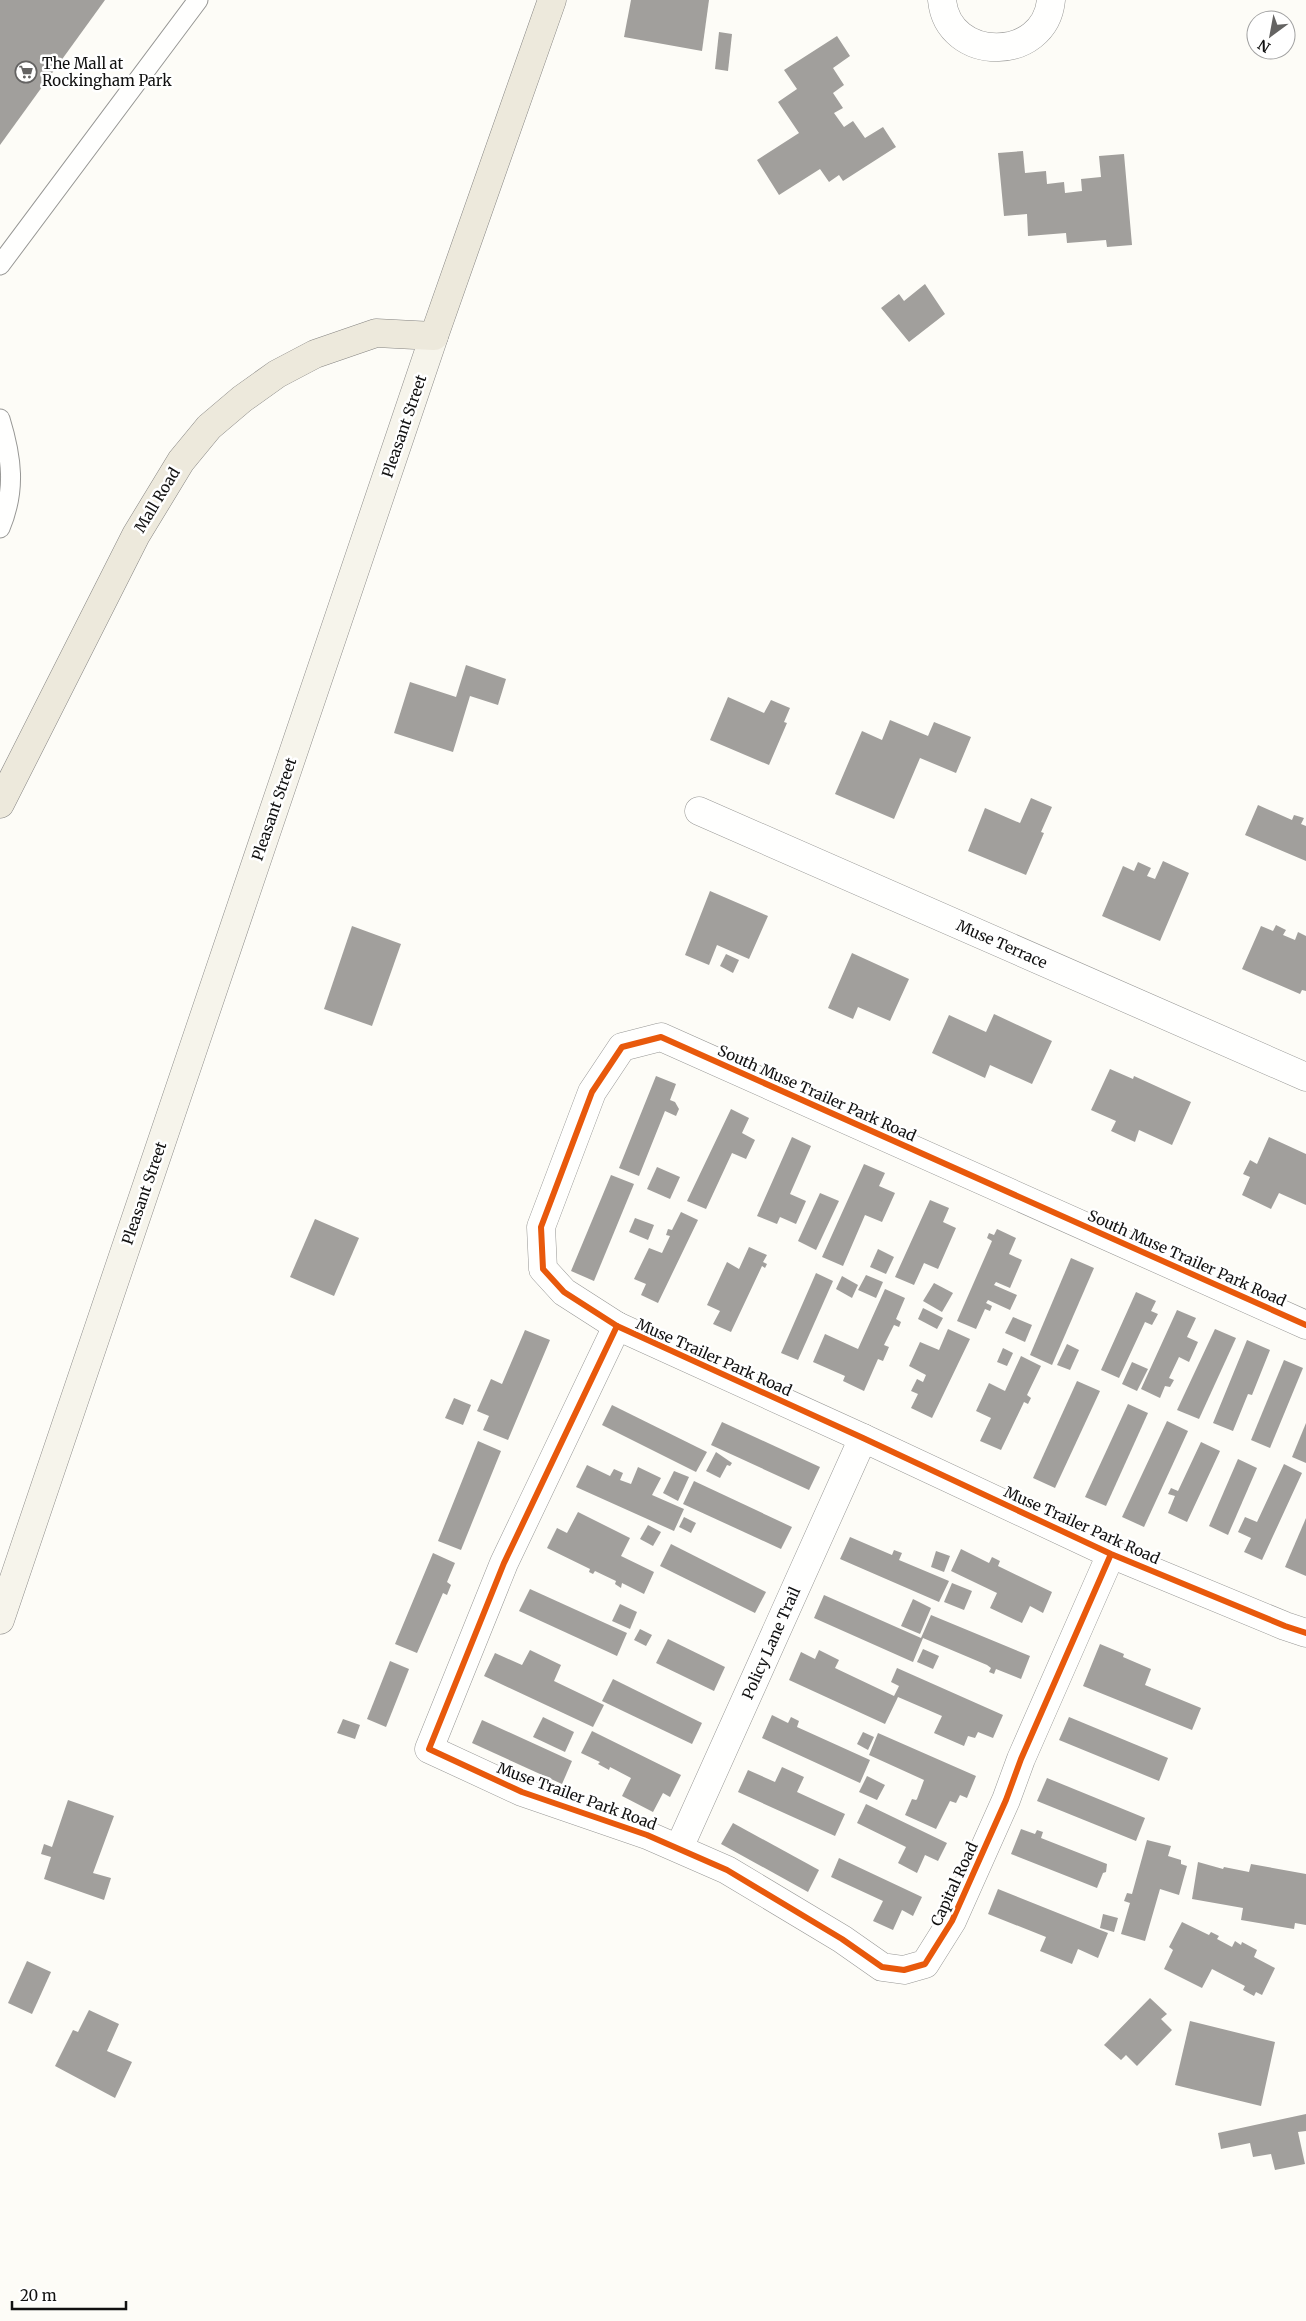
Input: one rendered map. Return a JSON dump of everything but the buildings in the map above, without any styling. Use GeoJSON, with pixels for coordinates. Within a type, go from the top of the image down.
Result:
{"type":"FeatureCollection","features":[{"type":"Feature","properties":{"kind":"main road","name":"Pleasant Street"},"geometry":{"type":"LineString","coordinates":[[0,1620],[434,336],[552,0]]}},
{"type":"Feature","properties":{"kind":"main road","name":"Mall Road"},"geometry":{"type":"LineString","coordinates":[[0,804],[136,534],[181,460],[209,427],[263,384],[315,354],[376,332],[434,336]]}},
{"type":"Feature","properties":{"kind":"street"},"geometry":{"type":"LineString","coordinates":[[942,0],[950,23],[962,36],[977,45],[996,48],[1014,46],[1030,37],[1043,23],[1051,0]]}},
{"type":"Feature","properties":{"kind":"street","name":"Muse Terrace"},"geometry":{"type":"LineString","coordinates":[[699,811],[1306,1078]]}},
{"type":"Feature","properties":{"kind":"street","name":"South Muse Trailer Park Road"},"geometry":{"type":"LineString","coordinates":[[617,1326],[564,1292],[543,1269],[541,1227],[592,1092],[622,1046],[661,1037],[1306,1325]]}},
{"type":"Feature","properties":{"kind":"street","name":"Muse Trailer Park Road"},"geometry":{"type":"LineString","coordinates":[[679,1848],[522,1792],[428,1749],[504,1563],[617,1326],[1111,1554],[1306,1633]]}},
{"type":"Feature","properties":{"kind":"street","name":"Policy Lane Trail"},"geometry":{"type":"LineString","coordinates":[[679,1848],[863,1438]]}},
{"type":"Feature","properties":{"kind":"street","name":"Capital Road"},"geometry":{"type":"LineString","coordinates":[[679,1848],[728,1870],[842,1939],[882,1967],[904,1970],[925,1964],[952,1921],[1111,1554]]}},
{"type":"Feature","properties":{"kind":"lane"},"geometry":{"type":"LineString","coordinates":[[0,265],[198,0]]}},
{"type":"Feature","properties":{"kind":"lane"},"geometry":{"type":"LineString","coordinates":[[0,420],[9,449],[12,490],[0,528]]}},
{"type":"Feature","properties":{"kind":"cycle path"},"geometry":{"type":"LineString","coordinates":[[617,1326],[564,1292],[543,1269],[541,1227],[592,1092],[622,1047],[661,1037],[1306,1325]]}},
{"type":"Feature","properties":{"kind":"cycle path"},"geometry":{"type":"LineString","coordinates":[[1111,1554],[952,1921],[925,1964],[904,1970],[882,1967],[842,1939],[727,1870],[647,1835],[522,1792],[429,1749],[504,1563],[617,1326],[1111,1554],[1306,1633]]}},
{"type":"Feature","properties":{"kind":"place","name":"The Mall at Rockingham Park"},"geometry":{"type":"Point","coordinates":[26,72]}}]}
